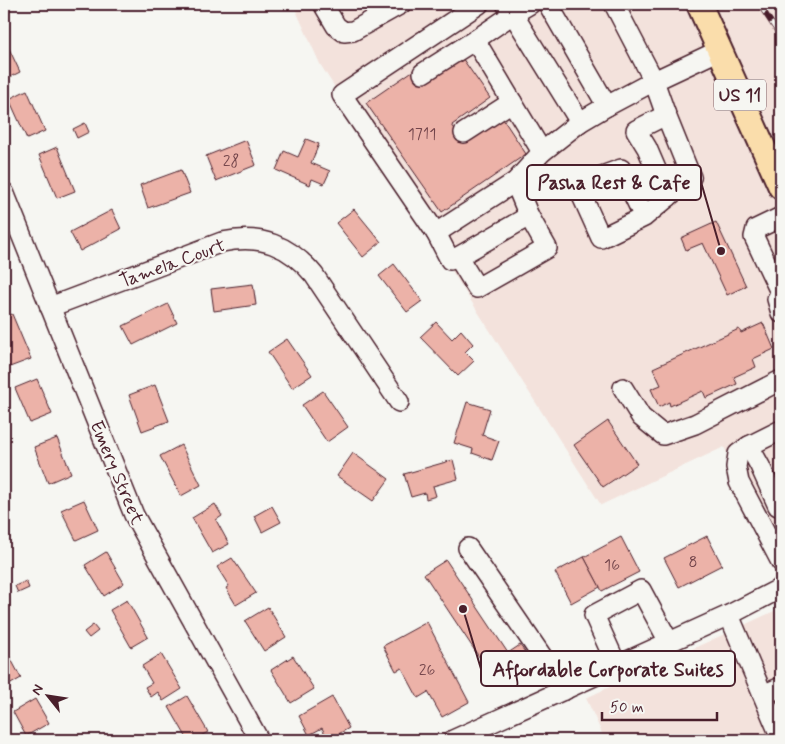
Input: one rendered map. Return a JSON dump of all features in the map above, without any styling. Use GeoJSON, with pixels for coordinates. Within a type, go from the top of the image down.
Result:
{"type":"FeatureCollection","features":[{"type":"Feature","properties":{"kind":"main road","name":"US 11"},"geometry":{"type":"LineString","coordinates":[[704,5],[720,50],[781,187]]}},
{"type":"Feature","properties":{"kind":"street"},"geometry":{"type":"LineString","coordinates":[[323,4],[336,26],[344,32],[353,30],[401,4]]}},
{"type":"Feature","properties":{"kind":"street"},"geometry":{"type":"LineString","coordinates":[[479,4],[342,95],[436,233],[450,260],[529,216]]}},
{"type":"Feature","properties":{"kind":"street"},"geometry":{"type":"LineString","coordinates":[[423,72],[475,40],[509,9],[530,4]]}},
{"type":"Feature","properties":{"kind":"street"},"geometry":{"type":"LineString","coordinates":[[548,4],[607,106]]}},
{"type":"Feature","properties":{"kind":"street"},"geometry":{"type":"LineString","coordinates":[[614,4],[654,81],[666,116],[692,177],[644,217]]}},
{"type":"Feature","properties":{"kind":"street"},"geometry":{"type":"LineString","coordinates":[[509,9],[580,122]]}},
{"type":"Feature","properties":{"kind":"street"},"geometry":{"type":"LineString","coordinates":[[475,40],[542,152]]}},
{"type":"Feature","properties":{"kind":"street"},"geometry":{"type":"LineString","coordinates":[[436,233],[515,182],[542,152],[580,122],[654,81],[720,50]]}},
{"type":"Feature","properties":{"kind":"street"},"geometry":{"type":"LineString","coordinates":[[464,133],[512,102]]}},
{"type":"Feature","properties":{"kind":"street"},"geometry":{"type":"LineString","coordinates":[[666,116],[636,130],[647,148],[668,197]]}},
{"type":"Feature","properties":{"kind":"street"},"geometry":{"type":"LineString","coordinates":[[458,257],[477,288],[547,248],[529,216],[515,182]]}},
{"type":"Feature","properties":{"kind":"street","name":"Emery Street"},"geometry":{"type":"LineString","coordinates":[[4,192],[134,515],[259,740]]}},
{"type":"Feature","properties":{"kind":"street"},"geometry":{"type":"LineString","coordinates":[[781,216],[756,229],[754,237],[781,294],[777,299],[781,314]]}},
{"type":"Feature","properties":{"kind":"street","name":"Tamela Court"},"geometry":{"type":"LineString","coordinates":[[50,307],[222,242],[244,239],[267,242],[289,252],[314,275],[399,402]]}},
{"type":"Feature","properties":{"kind":"street"},"geometry":{"type":"LineString","coordinates":[[623,388],[641,417],[663,435],[695,424],[781,380]]}},
{"type":"Feature","properties":{"kind":"street"},"geometry":{"type":"LineString","coordinates":[[781,430],[738,454],[736,467],[739,482],[781,562]]}},
{"type":"Feature","properties":{"kind":"street"},"geometry":{"type":"LineString","coordinates":[[750,446],[778,506],[781,507]]}},
{"type":"Feature","properties":{"kind":"street"},"geometry":{"type":"LineString","coordinates":[[468,548],[566,690]]}},
{"type":"Feature","properties":{"kind":"street"},"geometry":{"type":"LineString","coordinates":[[453,740],[729,615],[781,588]]}},
{"type":"Feature","properties":{"kind":"street"},"geometry":{"type":"LineString","coordinates":[[617,666],[594,615],[641,590],[669,642]]}},
{"type":"Feature","properties":{"kind":"street"},"geometry":{"type":"LineString","coordinates":[[729,615],[781,738]]}},
{"type":"Feature","properties":{"kind":"street"},"geometry":{"type":"LineString","coordinates":[[763,695],[781,687]]}},
{"type":"Feature","properties":{"kind":"shaded area"},"geometry":{"type":"Polygon","coordinates":[[[293,4],[781,4],[781,563],[724,447],[601,505],[320,64],[293,4]]]}},
{"type":"Feature","properties":{"kind":"shaded area"},"geometry":{"type":"Polygon","coordinates":[[[781,608],[781,740],[605,740],[586,698],[781,608]]]}},
{"type":"Feature","properties":{"kind":"building"},"geometry":{"type":"Polygon","coordinates":[[[4,38],[20,72],[4,80],[4,38]]]}},
{"type":"Feature","properties":{"kind":"building"},"geometry":{"type":"Polygon","coordinates":[[[460,55],[490,98],[452,125],[464,142],[501,116],[526,154],[442,212],[366,103],[414,70],[422,82],[460,55]]]}},
{"type":"Feature","properties":{"kind":"building"},"geometry":{"type":"Polygon","coordinates":[[[27,90],[45,131],[27,139],[9,99],[27,90]]]}},
{"type":"Feature","properties":{"kind":"building"},"geometry":{"type":"Polygon","coordinates":[[[85,123],[89,132],[77,138],[73,129],[85,123]]]}},
{"type":"Feature","properties":{"kind":"building"},"geometry":{"type":"Polygon","coordinates":[[[306,139],[319,144],[311,163],[330,171],[324,184],[312,179],[310,185],[276,170],[284,151],[298,157],[306,139]]]}},
{"type":"Feature","properties":{"kind":"building"},"geometry":{"type":"Polygon","coordinates":[[[246,140],[256,165],[216,181],[206,156],[246,140]]]}},
{"type":"Feature","properties":{"kind":"building"},"geometry":{"type":"Polygon","coordinates":[[[57,147],[75,191],[57,198],[39,155],[57,147]]]}},
{"type":"Feature","properties":{"kind":"building"},"geometry":{"type":"Polygon","coordinates":[[[181,170],[190,193],[148,208],[140,185],[181,170]]]}},
{"type":"Feature","properties":{"kind":"building"},"geometry":{"type":"Polygon","coordinates":[[[354,209],[381,242],[363,257],[336,223],[354,209]]]}},
{"type":"Feature","properties":{"kind":"building"},"geometry":{"type":"Polygon","coordinates":[[[112,210],[121,229],[80,251],[70,232],[112,210]]]}},
{"type":"Feature","properties":{"kind":"building"},"geometry":{"type":"Polygon","coordinates":[[[716,222],[746,286],[727,295],[703,243],[686,250],[681,238],[716,222]]]}},
{"type":"Feature","properties":{"kind":"building"},"geometry":{"type":"Polygon","coordinates":[[[394,264],[422,301],[407,312],[379,276],[394,264]]]}},
{"type":"Feature","properties":{"kind":"building"},"geometry":{"type":"Polygon","coordinates":[[[253,284],[256,305],[214,311],[211,289],[253,284]]]}},
{"type":"Feature","properties":{"kind":"building"},"geometry":{"type":"Polygon","coordinates":[[[168,304],[177,323],[133,345],[123,326],[168,304]]]}},
{"type":"Feature","properties":{"kind":"building"},"geometry":{"type":"Polygon","coordinates":[[[12,314],[31,359],[7,368],[4,360],[4,317],[12,314]]]}},
{"type":"Feature","properties":{"kind":"building"},"geometry":{"type":"Polygon","coordinates":[[[436,322],[452,339],[461,330],[473,344],[465,352],[474,361],[458,376],[420,337],[436,322]]]}},
{"type":"Feature","properties":{"kind":"building"},"geometry":{"type":"Polygon","coordinates":[[[763,323],[774,349],[753,359],[756,367],[734,377],[737,384],[706,398],[703,391],[670,406],[669,402],[659,407],[651,389],[661,385],[653,368],[739,329],[741,333],[763,323]]]}},
{"type":"Feature","properties":{"kind":"building"},"geometry":{"type":"Polygon","coordinates":[[[287,339],[312,375],[292,388],[268,352],[287,339]]]}},
{"type":"Feature","properties":{"kind":"building"},"geometry":{"type":"Polygon","coordinates":[[[37,379],[52,414],[30,423],[15,388],[37,379]]]}},
{"type":"Feature","properties":{"kind":"building"},"geometry":{"type":"Polygon","coordinates":[[[155,385],[169,421],[142,431],[129,395],[155,385]]]}},
{"type":"Feature","properties":{"kind":"building"},"geometry":{"type":"Polygon","coordinates":[[[323,391],[348,427],[327,442],[302,405],[323,391]]]}},
{"type":"Feature","properties":{"kind":"building"},"geometry":{"type":"Polygon","coordinates":[[[467,402],[490,409],[482,435],[499,441],[492,460],[472,453],[473,449],[454,443],[467,402]]]}},
{"type":"Feature","properties":{"kind":"building"},"geometry":{"type":"Polygon","coordinates":[[[608,421],[637,464],[603,487],[574,445],[608,421]]]}},
{"type":"Feature","properties":{"kind":"building"},"geometry":{"type":"Polygon","coordinates":[[[57,438],[71,473],[48,483],[34,447],[57,438]]]}},
{"type":"Feature","properties":{"kind":"building"},"geometry":{"type":"Polygon","coordinates":[[[181,445],[201,485],[181,496],[160,456],[181,445]]]}},
{"type":"Feature","properties":{"kind":"building"},"geometry":{"type":"Polygon","coordinates":[[[353,453],[389,479],[373,501],[337,476],[353,453]]]}},
{"type":"Feature","properties":{"kind":"building"},"geometry":{"type":"Polygon","coordinates":[[[453,460],[458,479],[433,486],[436,496],[426,499],[425,493],[411,497],[404,474],[453,460]]]}},
{"type":"Feature","properties":{"kind":"building"},"geometry":{"type":"Polygon","coordinates":[[[84,500],[98,530],[76,540],[61,510],[84,500]]]}},
{"type":"Feature","properties":{"kind":"building"},"geometry":{"type":"Polygon","coordinates":[[[215,504],[222,516],[216,520],[229,544],[212,553],[192,518],[215,504]]]}},
{"type":"Feature","properties":{"kind":"building"},"geometry":{"type":"Polygon","coordinates":[[[272,506],[281,522],[262,532],[254,516],[272,506]]]}},
{"type":"Feature","properties":{"kind":"building"},"geometry":{"type":"Polygon","coordinates":[[[707,536],[722,565],[679,587],[664,558],[707,536]]]}},
{"type":"Feature","properties":{"kind":"building"},"geometry":{"type":"Polygon","coordinates":[[[621,537],[639,572],[602,591],[584,557],[621,537]]]}},
{"type":"Feature","properties":{"kind":"building"},"geometry":{"type":"Polygon","coordinates":[[[106,552],[124,583],[104,596],[85,565],[106,552]]]}},
{"type":"Feature","properties":{"kind":"building"},"geometry":{"type":"Polygon","coordinates":[[[584,557],[600,587],[571,603],[555,572],[584,557]]]}},
{"type":"Feature","properties":{"kind":"building"},"geometry":{"type":"Polygon","coordinates":[[[232,558],[256,593],[236,605],[226,588],[229,586],[217,567],[232,558]]]}},
{"type":"Feature","properties":{"kind":"building"},"geometry":{"type":"Polygon","coordinates":[[[446,560],[508,653],[520,645],[529,658],[495,681],[424,574],[446,560]]]}},
{"type":"Feature","properties":{"kind":"building"},"geometry":{"type":"Polygon","coordinates":[[[26,581],[29,588],[18,593],[15,586],[26,581]]]}},
{"type":"Feature","properties":{"kind":"building"},"geometry":{"type":"Polygon","coordinates":[[[127,600],[148,637],[131,647],[110,610],[127,600]]]}},
{"type":"Feature","properties":{"kind":"building"},"geometry":{"type":"Polygon","coordinates":[[[268,607],[286,637],[264,651],[245,621],[268,607]]]}},
{"type":"Feature","properties":{"kind":"building"},"geometry":{"type":"Polygon","coordinates":[[[427,622],[469,702],[442,717],[428,692],[418,698],[402,668],[396,671],[383,646],[427,622]]]}},
{"type":"Feature","properties":{"kind":"building"},"geometry":{"type":"Polygon","coordinates":[[[93,625],[98,631],[89,638],[84,632],[93,625]]]}},
{"type":"Feature","properties":{"kind":"building"},"geometry":{"type":"Polygon","coordinates":[[[4,646],[21,678],[4,688],[4,646]]]}},
{"type":"Feature","properties":{"kind":"building"},"geometry":{"type":"Polygon","coordinates":[[[161,654],[182,689],[163,701],[158,692],[151,697],[145,687],[152,683],[142,666],[161,654]]]}},
{"type":"Feature","properties":{"kind":"building"},"geometry":{"type":"Polygon","coordinates":[[[293,656],[314,689],[291,703],[271,670],[293,656]]]}},
{"type":"Feature","properties":{"kind":"building"},"geometry":{"type":"Polygon","coordinates":[[[187,696],[208,732],[193,740],[188,740],[169,707],[187,696]]]}},
{"type":"Feature","properties":{"kind":"building"},"geometry":{"type":"Polygon","coordinates":[[[332,697],[349,728],[328,740],[322,728],[309,735],[299,716],[332,697]]]}},
{"type":"Feature","properties":{"kind":"building"},"geometry":{"type":"Polygon","coordinates":[[[35,699],[49,723],[26,736],[13,712],[35,699]]]}},
{"type":"Feature","properties":{"kind":"railway"},"geometry":{"type":"LineString","coordinates":[[759,4],[781,37]]}},
{"type":"Feature","properties":{"kind":"place","name":"Pasha Rest & Cafe"},"geometry":{"type":"Point","coordinates":[721,251]}},
{"type":"Feature","properties":{"kind":"place","name":"Affordable Corporate Suites"},"geometry":{"type":"Point","coordinates":[463,609]}}]}
